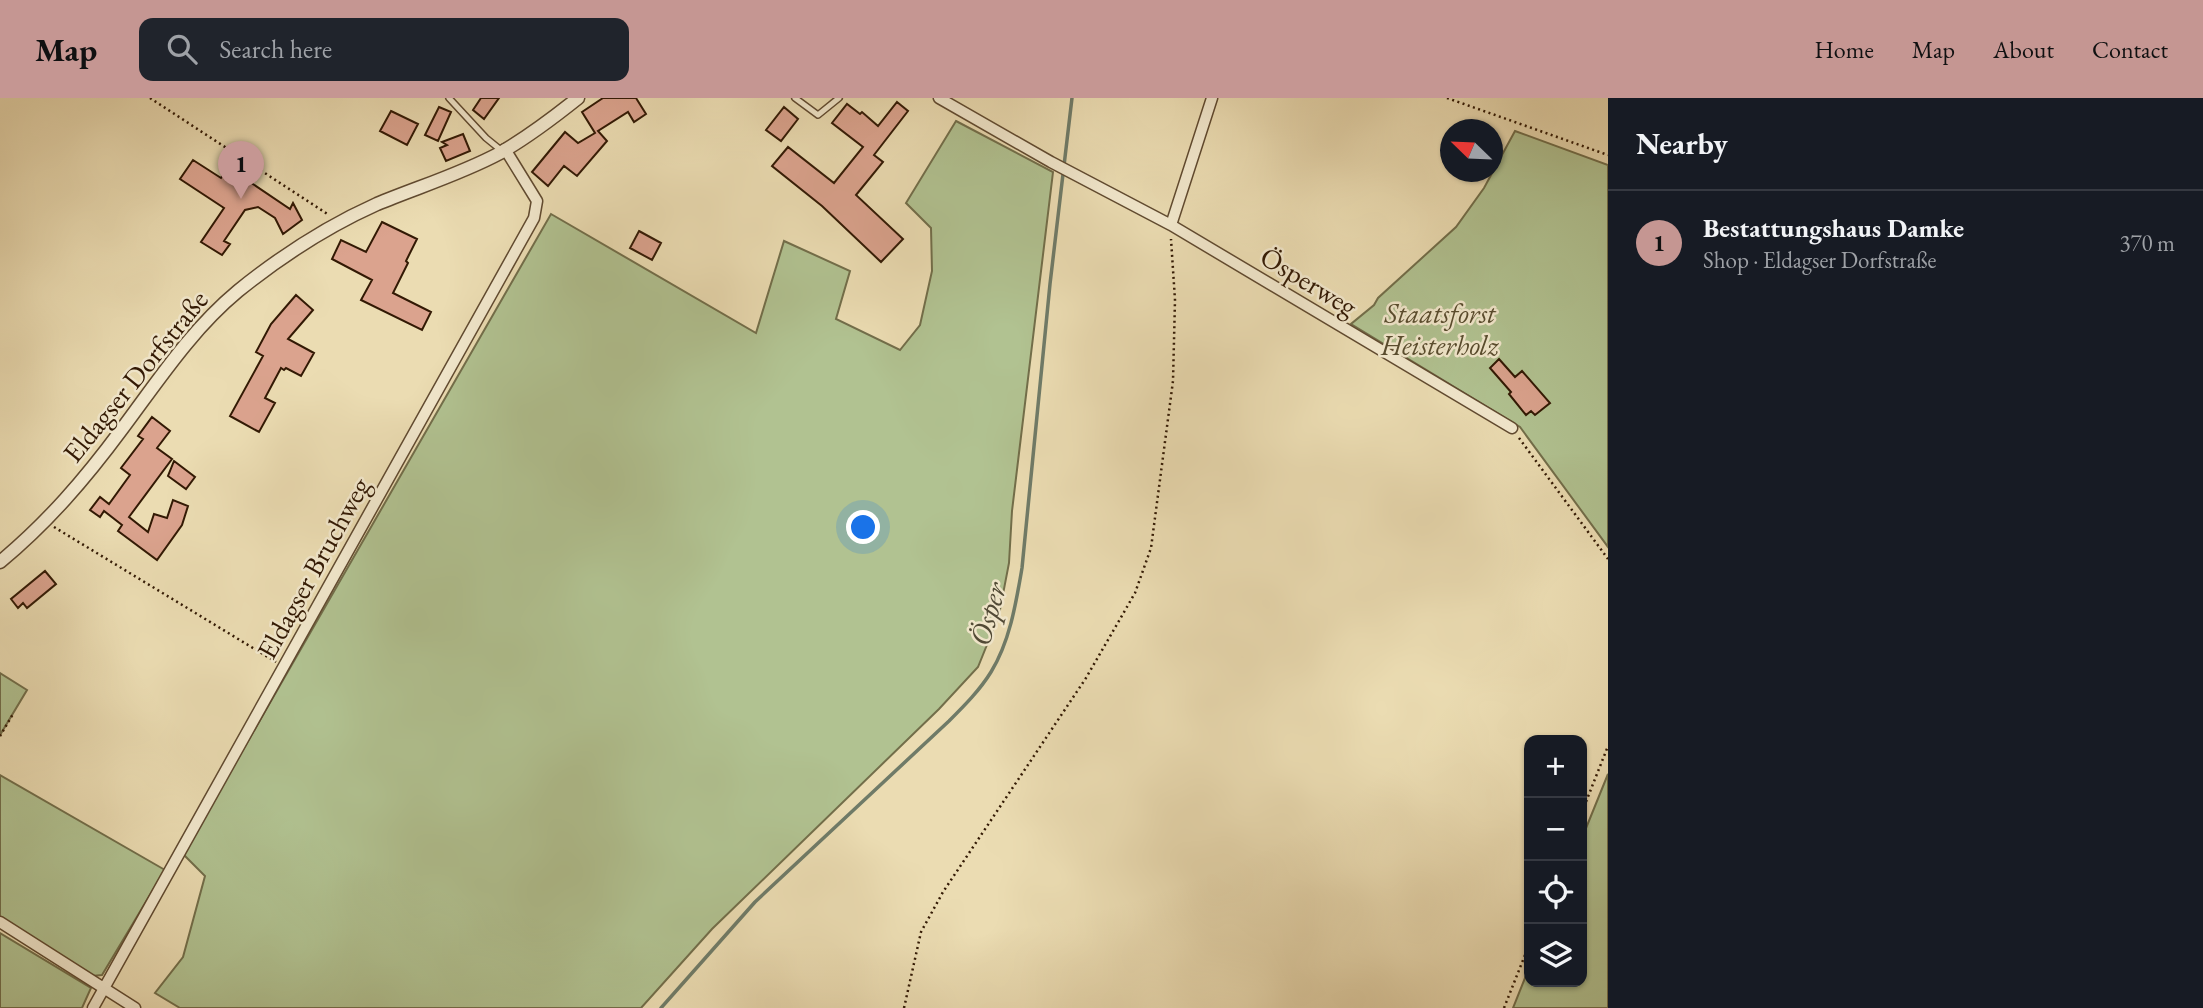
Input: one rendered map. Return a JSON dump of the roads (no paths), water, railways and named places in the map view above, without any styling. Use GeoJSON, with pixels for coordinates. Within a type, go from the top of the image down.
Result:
{"type":"FeatureCollection","features":[{"type":"Feature","properties":{"kind":"street","name":"Eldagser Dorfstraße"},"geometry":{"type":"LineString","coordinates":[[0,562],[46,522],[97,461],[170,362],[208,319],[239,290],[340,222],[504,150],[578,98]]}},
{"type":"Feature","properties":{"kind":"street","name":"Ösperweg"},"geometry":{"type":"LineString","coordinates":[[939,98],[1069,172],[1171,225],[1512,428]]}},
{"type":"Feature","properties":{"kind":"street"},"geometry":{"type":"LineString","coordinates":[[1171,225],[1212,98]]}},
{"type":"Feature","properties":{"kind":"street","name":"Eldagser Bruchweg"},"geometry":{"type":"LineString","coordinates":[[93,1008],[534,218],[537,201],[504,150]]}},
{"type":"Feature","properties":{"kind":"street"},"geometry":{"type":"LineString","coordinates":[[0,922],[135,1008]]}},
{"type":"Feature","properties":{"kind":"lane"},"geometry":{"type":"LineString","coordinates":[[449,98],[485,138],[504,150]]}},
{"type":"Feature","properties":{"kind":"lane"},"geometry":{"type":"LineString","coordinates":[[795,98],[818,115],[839,98]]}},
{"type":"Feature","properties":{"kind":"waterway","name":"Ösper"},"geometry":{"type":"LineString","coordinates":[[661,1008],[755,902],[960,710],[982,685],[998,660],[1011,622],[1022,568],[1050,284],[1072,98]]}},
{"type":"Feature","properties":{"kind":"place","name":"Bestattungshaus Damke"},"geometry":{"type":"Point","coordinates":[241,199]}},
{"type":"Feature","properties":{"kind":"park label","name":"Staatsforst Heisterholz"},"geometry":{"type":"Point","coordinates":[1440,329]}}]}
